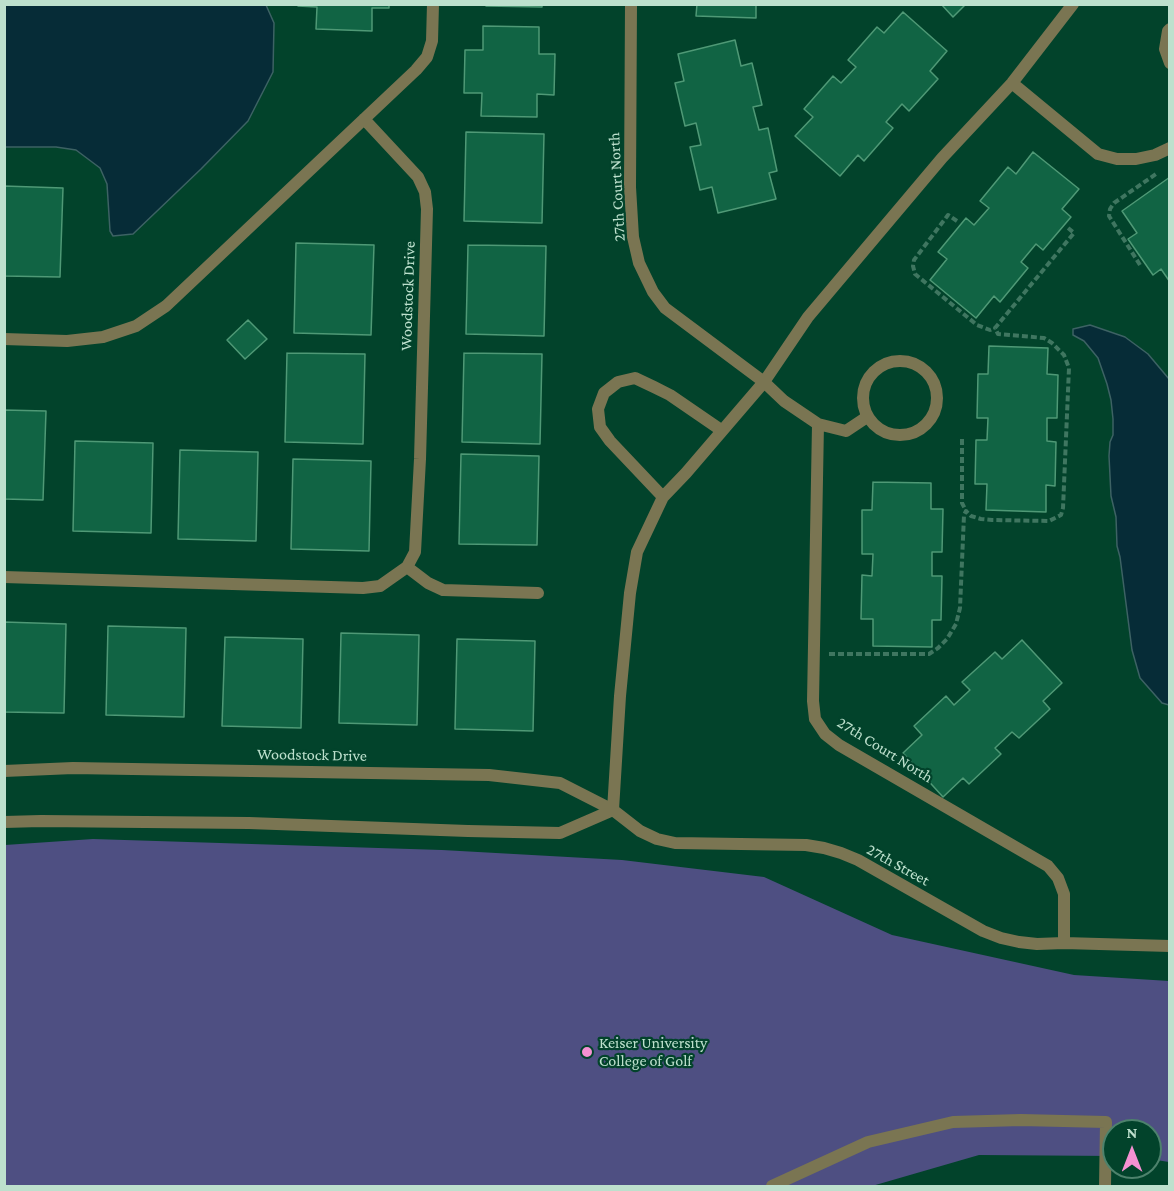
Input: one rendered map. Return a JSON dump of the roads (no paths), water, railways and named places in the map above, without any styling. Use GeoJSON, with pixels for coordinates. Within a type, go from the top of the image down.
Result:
{"type":"FeatureCollection","features":[{"type":"Feature","properties":{"kind":"street"},"geometry":{"type":"LineString","coordinates":[[4,339],[85,340],[111,335],[136,326],[166,306],[416,70],[427,57],[432,41],[433,4]]}},
{"type":"Feature","properties":{"kind":"street","name":"27th Court North"},"geometry":{"type":"LineString","coordinates":[[631,4],[630,187],[633,237],[639,263],[653,292],[665,308],[764,382],[783,401],[818,424],[813,701],[815,719],[825,734],[839,745],[1048,866],[1058,878],[1064,894],[1064,943]]}},
{"type":"Feature","properties":{"kind":"street"},"geometry":{"type":"LineString","coordinates":[[4,822],[249,823],[560,832],[613,810],[620,696],[630,593],[637,552],[663,497],[764,382],[808,317],[942,158],[1012,83],[1073,4]]}},
{"type":"Feature","properties":{"kind":"street"},"geometry":{"type":"LineString","coordinates":[[1170,29],[1165,49],[1170,63]]}},
{"type":"Feature","properties":{"kind":"street"},"geometry":{"type":"LineString","coordinates":[[1012,83],[1098,154],[1117,159],[1136,159],[1155,155],[1170,148]]}},
{"type":"Feature","properties":{"kind":"street","name":"Woodstock Drive"},"geometry":{"type":"LineString","coordinates":[[364,119],[418,177],[425,192],[427,209],[415,552],[407,567]]}},
{"type":"Feature","properties":{"kind":"street"},"geometry":{"type":"LineString","coordinates":[[892,361],[910,361],[926,370],[936,385],[938,402],[932,419],[918,431],[901,436],[883,432],[867,417],[862,401],[865,383],[876,368],[892,361]]}},
{"type":"Feature","properties":{"kind":"street"},"geometry":{"type":"LineString","coordinates":[[663,497],[610,441],[600,427],[598,410],[604,393],[618,382],[635,378],[670,395],[721,430]]}},
{"type":"Feature","properties":{"kind":"street"},"geometry":{"type":"LineString","coordinates":[[818,424],[846,431],[867,417]]}},
{"type":"Feature","properties":{"kind":"street"},"geometry":{"type":"LineString","coordinates":[[4,577],[363,588],[380,586],[407,567],[428,583],[443,590],[538,593]]}},
{"type":"Feature","properties":{"kind":"street","name":"Woodstock Drive"},"geometry":{"type":"LineString","coordinates":[[4,771],[73,768],[489,775],[560,783],[613,810]]}},
{"type":"Feature","properties":{"kind":"street","name":"27th Street"},"geometry":{"type":"LineString","coordinates":[[613,810],[640,831],[657,839],[675,843],[806,845],[841,853],[858,860],[983,931],[1018,942],[1170,946]]}},
{"type":"Feature","properties":{"kind":"street"},"geometry":{"type":"LineString","coordinates":[[772,1186],[868,1142],[953,1122],[1021,1120],[1106,1122],[1105,1186]]}},
{"type":"Feature","properties":{"kind":"place","name":"Keiser University College of Golf"},"geometry":{"type":"Point","coordinates":[587,1052]}}]}
